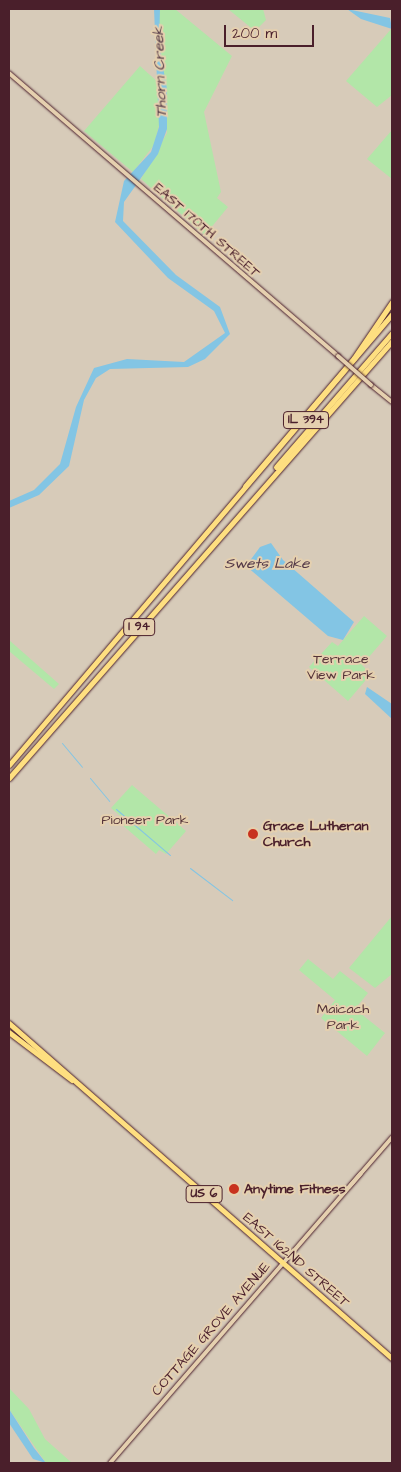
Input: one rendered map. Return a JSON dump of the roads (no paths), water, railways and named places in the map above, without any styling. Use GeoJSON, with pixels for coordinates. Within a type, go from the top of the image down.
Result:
{"type":"FeatureCollection","features":[{"type":"Feature","properties":{"kind":"highway","name":"I 94"},"geometry":{"type":"LineString","coordinates":[[9,765],[216,524],[354,358],[392,302]]}},
{"type":"Feature","properties":{"kind":"highway","name":"IL 394"},"geometry":{"type":"LineString","coordinates":[[216,524],[392,314]]}},
{"type":"Feature","properties":{"kind":"highway","name":"I 94"},"geometry":{"type":"LineString","coordinates":[[9,778],[392,333]]}},
{"type":"Feature","properties":{"kind":"highway","name":"IL 394"},"geometry":{"type":"LineString","coordinates":[[254,495],[392,341]]}},
{"type":"Feature","properties":{"kind":"highway"},"geometry":{"type":"LineString","coordinates":[[9,760],[29,741]]}},
{"type":"Feature","properties":{"kind":"highway"},"geometry":{"type":"LineString","coordinates":[[9,783],[25,760]]}},
{"type":"Feature","properties":{"kind":"main road","name":"EAST 162ND STREET"},"geometry":{"type":"LineString","coordinates":[[9,1023],[392,1358]]}},
{"type":"Feature","properties":{"kind":"main road","name":"EAST 162ND STREET"},"geometry":{"type":"LineString","coordinates":[[9,1032],[72,1080]]}},
{"type":"Feature","properties":{"kind":"main road"},"geometry":{"type":"LineString","coordinates":[[15,1038],[20,1032]]}},
{"type":"Feature","properties":{"kind":"street","name":"EAST 170TH STREET"},"geometry":{"type":"LineString","coordinates":[[9,73],[149,196],[392,402]]}},
{"type":"Feature","properties":{"kind":"street","name":"COTTAGE GROVE AVENUE"},"geometry":{"type":"LineString","coordinates":[[110,1463],[392,1137]]}},
{"type":"Feature","properties":{"kind":"water","name":"Thorn Creek"},"geometry":{"type":"Polygon","coordinates":[[[154,9],[160,9],[159,45],[167,89],[167,129],[158,154],[124,202],[123,221],[176,275],[220,307],[230,334],[205,359],[188,367],[110,369],[96,378],[84,400],[69,466],[39,495],[9,508],[9,501],[34,490],[60,464],[76,407],[94,368],[127,359],[184,362],[225,333],[214,311],[168,278],[115,222],[124,181],[151,152],[159,127],[154,9]]]}},
{"type":"Feature","properties":{"kind":"water"},"geometry":{"type":"Polygon","coordinates":[[[347,9],[390,18],[392,29],[361,19],[347,9]]]}},
{"type":"Feature","properties":{"kind":"water","name":"Swets Lake"},"geometry":{"type":"Polygon","coordinates":[[[271,543],[283,560],[354,622],[343,640],[328,636],[246,566],[260,547],[271,543]]]}},
{"type":"Feature","properties":{"kind":"water"},"geometry":{"type":"Polygon","coordinates":[[[367,687],[392,704],[392,719],[365,694],[367,687]]]}},
{"type":"Feature","properties":{"kind":"water"},"geometry":{"type":"Polygon","coordinates":[[[9,1409],[46,1463],[33,1459],[9,1423],[9,1409]]]}},
{"type":"Feature","properties":{"kind":"waterway"},"geometry":{"type":"LineString","coordinates":[[62,743],[82,767]]}},
{"type":"Feature","properties":{"kind":"waterway"},"geometry":{"type":"LineString","coordinates":[[90,778],[109,801]]}},
{"type":"Feature","properties":{"kind":"waterway"},"geometry":{"type":"LineString","coordinates":[[116,809],[170,855]]}},
{"type":"Feature","properties":{"kind":"waterway"},"geometry":{"type":"LineString","coordinates":[[190,868],[232,900]]}},
{"type":"Feature","properties":{"kind":"place","name":"Grace Lutheran Church"},"geometry":{"type":"Point","coordinates":[253,834]}},
{"type":"Feature","properties":{"kind":"place","name":"Anytime Fitness"},"geometry":{"type":"Point","coordinates":[234,1189]}},
{"type":"Feature","properties":{"kind":"park label","name":"Terrace View Park"},"geometry":{"type":"Point","coordinates":[341,668]}},
{"type":"Feature","properties":{"kind":"park label","name":"Pioneer Park"},"geometry":{"type":"Point","coordinates":[145,820]}},
{"type":"Feature","properties":{"kind":"park label","name":"Maicach Park"},"geometry":{"type":"Point","coordinates":[343,1018]}}]}
